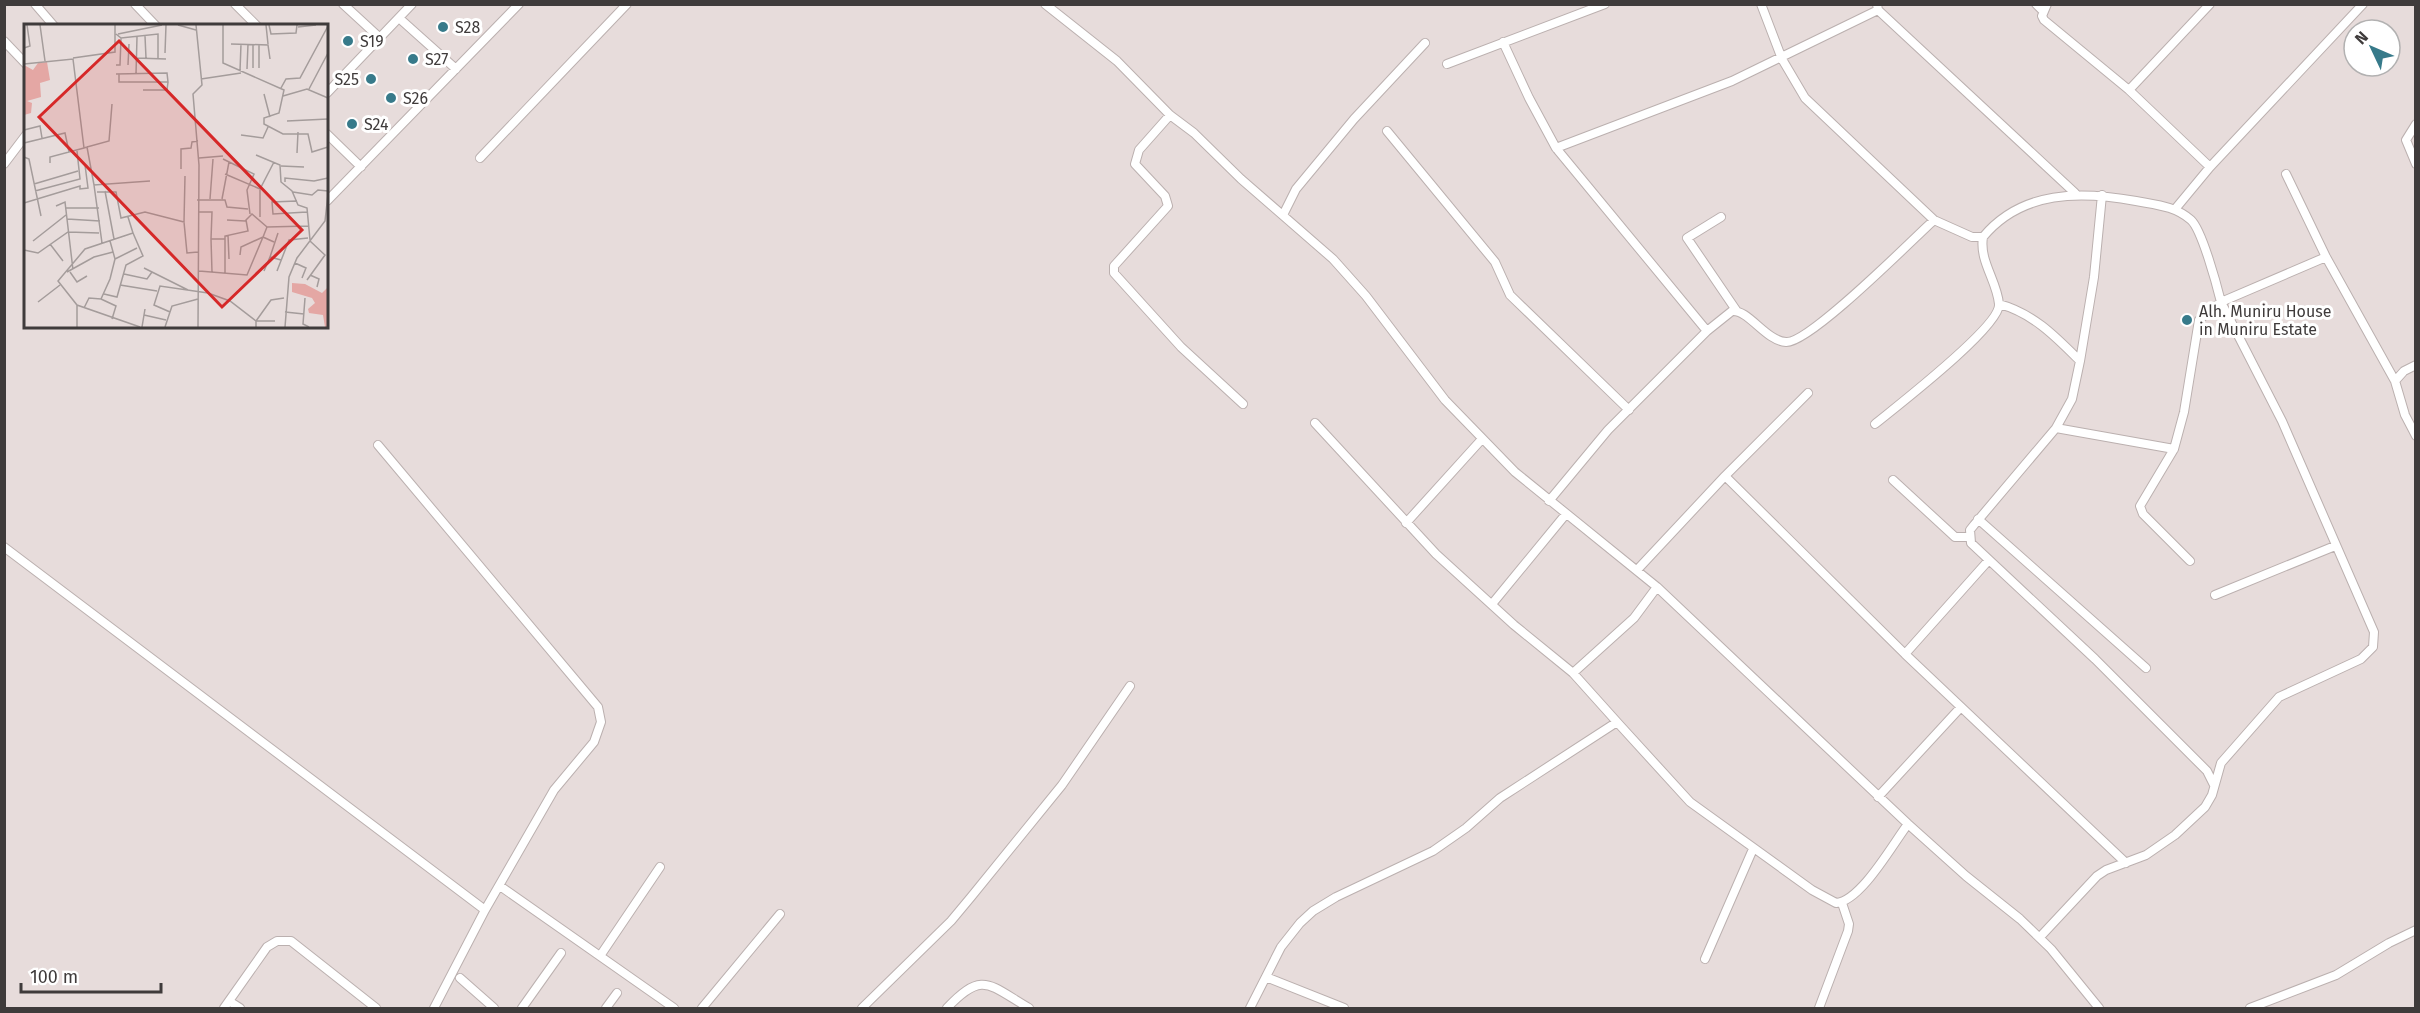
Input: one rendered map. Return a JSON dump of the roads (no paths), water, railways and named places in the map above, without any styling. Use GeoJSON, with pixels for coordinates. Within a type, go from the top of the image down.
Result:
{"type":"FeatureCollection","features":[{"type":"Feature","properties":{"kind":"street"},"geometry":{"type":"LineString","coordinates":[[135,4],[154,24]]}},
{"type":"Feature","properties":{"kind":"street"},"geometry":{"type":"LineString","coordinates":[[235,4],[255,24]]}},
{"type":"Feature","properties":{"kind":"street"},"geometry":{"type":"LineString","coordinates":[[343,4],[380,38]]}},
{"type":"Feature","properties":{"kind":"street"},"geometry":{"type":"LineString","coordinates":[[328,92],[412,4]]}},
{"type":"Feature","properties":{"kind":"street"},"geometry":{"type":"LineString","coordinates":[[328,200],[519,4]]}},
{"type":"Feature","properties":{"kind":"street"},"geometry":{"type":"LineString","coordinates":[[480,158],[627,4]]}},
{"type":"Feature","properties":{"kind":"street"},"geometry":{"type":"LineString","coordinates":[[1045,4],[1117,61],[1170,116],[1194,133],[1333,259],[1366,296],[1445,400],[1482,440],[1550,501],[1657,587],[1878,797],[2040,937],[2099,1008]]}},
{"type":"Feature","properties":{"kind":"street"},"geometry":{"type":"LineString","coordinates":[[1447,64],[1605,4]]}},
{"type":"Feature","properties":{"kind":"street"},"geometry":{"type":"LineString","coordinates":[[1761,4],[1782,58],[1805,98],[1934,220],[1972,237],[1983,237]]}},
{"type":"Feature","properties":{"kind":"street"},"geometry":{"type":"LineString","coordinates":[[2036,4],[2045,8],[2044,20],[2129,90],[2210,167]]}},
{"type":"Feature","properties":{"kind":"street"},"geometry":{"type":"LineString","coordinates":[[2129,90],[2210,4]]}},
{"type":"Feature","properties":{"kind":"street"},"geometry":{"type":"LineString","coordinates":[[2176,208],[2210,167],[2363,4]]}},
{"type":"Feature","properties":{"kind":"street"},"geometry":{"type":"LineString","coordinates":[[39,6],[52,24]]}},
{"type":"Feature","properties":{"kind":"street"},"geometry":{"type":"LineString","coordinates":[[1557,148],[1670,106],[1782,58],[1878,7],[2075,193]]}},
{"type":"Feature","properties":{"kind":"street"},"geometry":{"type":"LineString","coordinates":[[399,18],[456,69]]}},
{"type":"Feature","properties":{"kind":"street"},"geometry":{"type":"LineString","coordinates":[[4,41],[24,62]]}},
{"type":"Feature","properties":{"kind":"street"},"geometry":{"type":"LineString","coordinates":[[1503,42],[1529,98],[1557,148],[1707,332]]}},
{"type":"Feature","properties":{"kind":"street"},"geometry":{"type":"LineString","coordinates":[[1283,215],[1296,189],[1354,119],[1425,43]]}},
{"type":"Feature","properties":{"kind":"street"},"geometry":{"type":"LineString","coordinates":[[1170,116],[1140,150],[1135,164],[1165,196],[1168,206],[1114,266],[1114,273],[1181,346],[1243,404]]}},
{"type":"Feature","properties":{"kind":"street"},"geometry":{"type":"LineString","coordinates":[[2415,124],[2406,140],[2415,164]]}},
{"type":"Feature","properties":{"kind":"street"},"geometry":{"type":"LineString","coordinates":[[1387,131],[1495,262],[1510,295],[1629,410]]}},
{"type":"Feature","properties":{"kind":"street"},"geometry":{"type":"LineString","coordinates":[[328,135],[361,167]]}},
{"type":"Feature","properties":{"kind":"street"},"geometry":{"type":"LineString","coordinates":[[4,164],[24,138]]}},
{"type":"Feature","properties":{"kind":"street"},"geometry":{"type":"LineString","coordinates":[[2286,174],[2326,257],[2395,381],[2405,415],[2415,436]]}},
{"type":"Feature","properties":{"kind":"street"},"geometry":{"type":"LineString","coordinates":[[1875,424],[1984,331],[1997,313],[1999,304],[1985,262],[1983,237],[1993,225],[2025,206],[2075,193],[2102,195],[2176,208],[2195,225],[2221,302],[2282,421],[2374,632],[2373,647],[2361,659],[2279,696],[2229,752],[2218,768],[2209,802],[2175,835],[2146,855],[2106,870],[2097,876],[2040,937]]}},
{"type":"Feature","properties":{"kind":"street"},"geometry":{"type":"LineString","coordinates":[[2102,195],[2094,277],[2072,399],[2056,428],[1978,519],[1970,530],[1970,537],[1976,549],[1988,561],[2095,659],[2207,771],[2214,785]]}},
{"type":"Feature","properties":{"kind":"street"},"geometry":{"type":"LineString","coordinates":[[1721,217],[1687,238],[1736,310],[1772,337],[1791,342],[1804,335],[1868,283],[1934,220]]}},
{"type":"Feature","properties":{"kind":"street"},"geometry":{"type":"LineString","coordinates":[[2190,561],[2143,514],[2140,506],[2174,449],[2184,412],[2199,320],[2221,302],[2326,257]]}},
{"type":"Feature","properties":{"kind":"street"},"geometry":{"type":"LineString","coordinates":[[1999,304],[2018,309],[2038,321],[2080,361]]}},
{"type":"Feature","properties":{"kind":"street"},"geometry":{"type":"LineString","coordinates":[[1550,501],[1601,438],[1707,332],[1736,310]]}},
{"type":"Feature","properties":{"kind":"street"},"geometry":{"type":"LineString","coordinates":[[2395,381],[2404,371],[2415,365]]}},
{"type":"Feature","properties":{"kind":"street"},"geometry":{"type":"LineString","coordinates":[[1637,570],[1725,476],[1808,393]]}},
{"type":"Feature","properties":{"kind":"street"},"geometry":{"type":"LineString","coordinates":[[1316,423],[1406,523],[1492,604],[1573,673],[1690,802],[1821,896],[1836,903],[1850,899],[1861,889],[1908,824]]}},
{"type":"Feature","properties":{"kind":"street"},"geometry":{"type":"LineString","coordinates":[[2056,428],[2115,436],[2174,449]]}},
{"type":"Feature","properties":{"kind":"street"},"geometry":{"type":"LineString","coordinates":[[1406,523],[1482,440]]}},
{"type":"Feature","properties":{"kind":"street"},"geometry":{"type":"LineString","coordinates":[[378,445],[598,707],[600,732],[554,790],[485,910],[434,1008]]}},
{"type":"Feature","properties":{"kind":"street"},"geometry":{"type":"LineString","coordinates":[[1725,476],[1905,654],[2127,863]]}},
{"type":"Feature","properties":{"kind":"street"},"geometry":{"type":"LineString","coordinates":[[1893,480],[1955,537],[1970,537]]}},
{"type":"Feature","properties":{"kind":"street"},"geometry":{"type":"LineString","coordinates":[[1492,604],[1566,514]]}},
{"type":"Feature","properties":{"kind":"street"},"geometry":{"type":"LineString","coordinates":[[1978,519],[2146,668]]}},
{"type":"Feature","properties":{"kind":"street"},"geometry":{"type":"LineString","coordinates":[[2215,595],[2335,546]]}},
{"type":"Feature","properties":{"kind":"street"},"geometry":{"type":"LineString","coordinates":[[4,547],[485,910]]}},
{"type":"Feature","properties":{"kind":"street"},"geometry":{"type":"LineString","coordinates":[[1905,654],[1988,561]]}},
{"type":"Feature","properties":{"kind":"street"},"geometry":{"type":"LineString","coordinates":[[1573,673],[1634,618],[1657,587]]}},
{"type":"Feature","properties":{"kind":"street"},"geometry":{"type":"LineString","coordinates":[[862,1008],[951,921],[971,897],[1062,785],[1130,686]]}},
{"type":"Feature","properties":{"kind":"street"},"geometry":{"type":"LineString","coordinates":[[1878,797],[1961,707]]}},
{"type":"Feature","properties":{"kind":"street"},"geometry":{"type":"LineString","coordinates":[[1250,1008],[1281,946],[1313,911],[1336,897],[1433,851],[1466,828],[1500,798],[1617,722]]}},
{"type":"Feature","properties":{"kind":"street"},"geometry":{"type":"LineString","coordinates":[[2207,771],[2218,768]]}},
{"type":"Feature","properties":{"kind":"street"},"geometry":{"type":"LineString","coordinates":[[1705,959],[1753,849]]}},
{"type":"Feature","properties":{"kind":"street"},"geometry":{"type":"LineString","coordinates":[[600,956],[660,867]]}},
{"type":"Feature","properties":{"kind":"street"},"geometry":{"type":"LineString","coordinates":[[500,886],[674,1008]]}},
{"type":"Feature","properties":{"kind":"street"},"geometry":{"type":"LineString","coordinates":[[1820,1008],[1849,924],[1842,903]]}},
{"type":"Feature","properties":{"kind":"street"},"geometry":{"type":"LineString","coordinates":[[702,1008],[780,914]]}},
{"type":"Feature","properties":{"kind":"street"},"geometry":{"type":"LineString","coordinates":[[2250,1008],[2343,972],[2389,943],[2415,930]]}},
{"type":"Feature","properties":{"kind":"street"},"geometry":{"type":"LineString","coordinates":[[240,1008],[226,1005],[267,947],[277,941],[291,941],[376,1008]]}},
{"type":"Feature","properties":{"kind":"street"},"geometry":{"type":"LineString","coordinates":[[522,1008],[561,953]]}},
{"type":"Feature","properties":{"kind":"street"},"geometry":{"type":"LineString","coordinates":[[1266,977],[1344,1008]]}},
{"type":"Feature","properties":{"kind":"street"},"geometry":{"type":"LineString","coordinates":[[460,978],[494,1008]]}},
{"type":"Feature","properties":{"kind":"street"},"geometry":{"type":"LineString","coordinates":[[947,1008],[965,990],[978,984],[989,985],[1029,1008]]}},
{"type":"Feature","properties":{"kind":"street"},"geometry":{"type":"LineString","coordinates":[[606,1008],[617,993]]}},
{"type":"Feature","properties":{"kind":"place","name":"S28"},"geometry":{"type":"Point","coordinates":[443,27]}},
{"type":"Feature","properties":{"kind":"place","name":"S19"},"geometry":{"type":"Point","coordinates":[348,41]}},
{"type":"Feature","properties":{"kind":"place","name":"S27"},"geometry":{"type":"Point","coordinates":[413,59]}},
{"type":"Feature","properties":{"kind":"place","name":"S25"},"geometry":{"type":"Point","coordinates":[371,79]}},
{"type":"Feature","properties":{"kind":"place","name":"S26"},"geometry":{"type":"Point","coordinates":[391,98]}},
{"type":"Feature","properties":{"kind":"place","name":"S24"},"geometry":{"type":"Point","coordinates":[352,124]}},
{"type":"Feature","properties":{"kind":"place","name":"Alh. Muniru House in Muniru Estate"},"geometry":{"type":"Point","coordinates":[2187,320]}}]}
